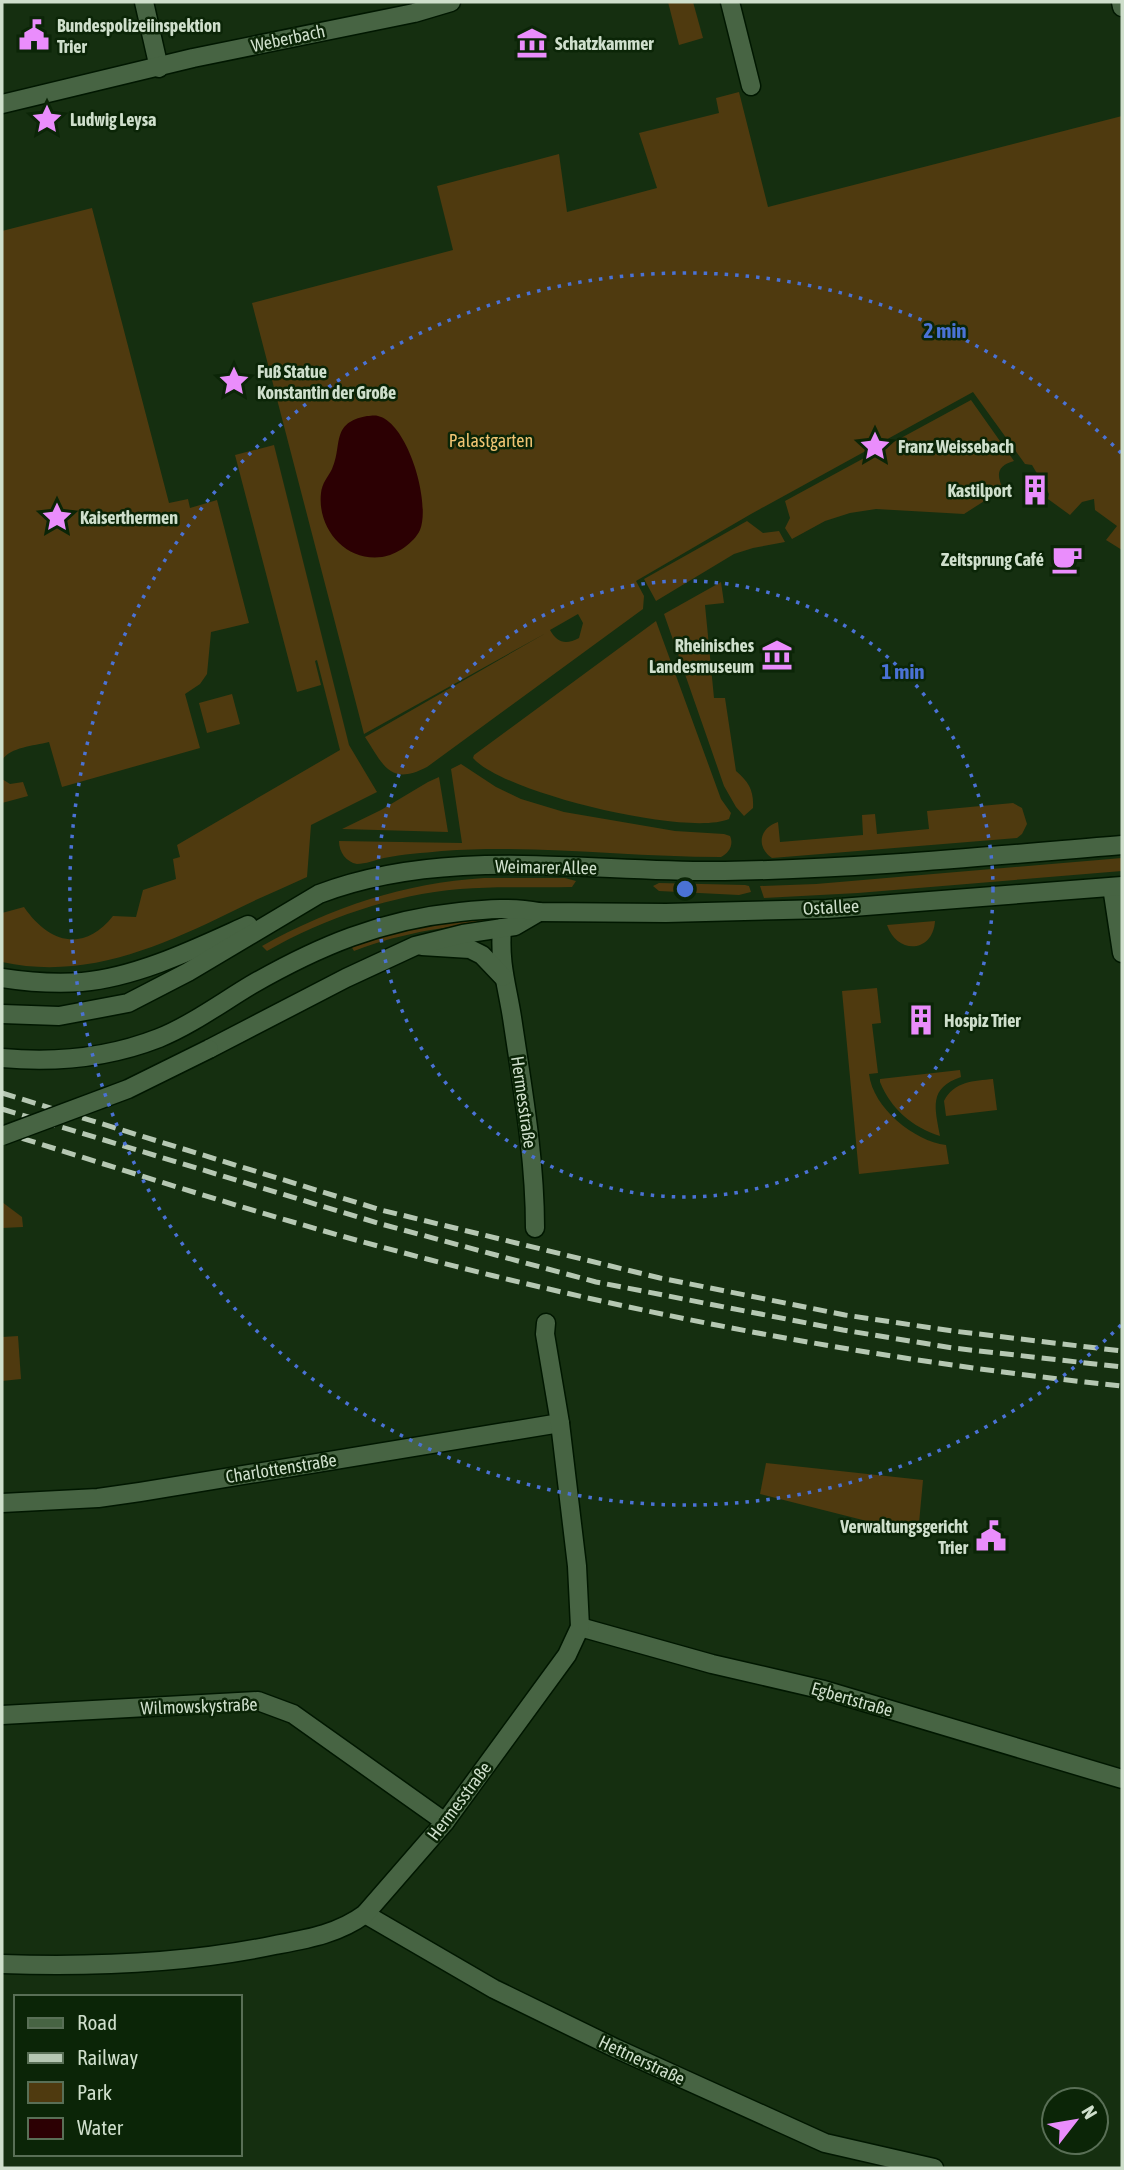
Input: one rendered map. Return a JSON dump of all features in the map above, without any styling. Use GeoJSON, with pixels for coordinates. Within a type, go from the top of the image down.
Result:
{"type":"FeatureCollection","features":[{"type":"Feature","properties":{"kind":"street"},"geometry":{"type":"LineString","coordinates":[[144,2],[159,68]]}},
{"type":"Feature","properties":{"kind":"street","name":"Weberbach"},"geometry":{"type":"LineString","coordinates":[[2,104],[206,55],[414,13],[452,2]]}},
{"type":"Feature","properties":{"kind":"street"},"geometry":{"type":"LineString","coordinates":[[730,2],[751,86]]}},
{"type":"Feature","properties":{"kind":"street"},"geometry":{"type":"LineString","coordinates":[[1121,2],[1122,7]]}},
{"type":"Feature","properties":{"kind":"street","name":"Weimarer Allee"},"geometry":{"type":"LineString","coordinates":[[2,1014],[58,1016],[128,1003],[188,972],[319,894],[422,868],[513,865],[725,871],[818,868],[1122,845]]}},
{"type":"Feature","properties":{"kind":"street"},"geometry":{"type":"LineString","coordinates":[[1117,886],[1122,953]]}},
{"type":"Feature","properties":{"kind":"street","name":"Ostallee"},"geometry":{"type":"LineString","coordinates":[[2,1058],[67,1060],[102,1055],[159,1038],[294,961],[335,942],[385,924],[433,915],[519,908],[539,912],[666,913],[827,908],[1117,886]]}},
{"type":"Feature","properties":{"kind":"street"},"geometry":{"type":"LineString","coordinates":[[2,978],[61,983],[122,975],[203,945],[319,894]]}},
{"type":"Feature","properties":{"kind":"street"},"geometry":{"type":"LineString","coordinates":[[2,1136],[128,1089],[346,978],[415,946],[463,934],[515,926],[539,912]]}},
{"type":"Feature","properties":{"kind":"street","name":"Hermesstraße"},"geometry":{"type":"LineString","coordinates":[[502,928],[500,954],[512,1012],[528,1125],[535,1188],[535,1228]]}},
{"type":"Feature","properties":{"kind":"street"},"geometry":{"type":"LineString","coordinates":[[415,946],[470,949],[482,955],[503,976]]}},
{"type":"Feature","properties":{"kind":"street","name":"Hermesstraße"},"geometry":{"type":"LineString","coordinates":[[2,1964],[112,1965],[242,1952],[317,1937],[352,1923],[365,1914],[445,1822],[567,1655],[580,1627],[577,1566],[560,1423],[545,1334],[546,1323]]}},
{"type":"Feature","properties":{"kind":"street","name":"Charlottenstraße"},"geometry":{"type":"LineString","coordinates":[[2,1503],[98,1498],[140,1492],[560,1423]]}},
{"type":"Feature","properties":{"kind":"street","name":"Egbertstraße"},"geometry":{"type":"LineString","coordinates":[[580,1627],[712,1664],[824,1690],[1122,1779]]}},
{"type":"Feature","properties":{"kind":"street","name":"Wilmowskystraße"},"geometry":{"type":"LineString","coordinates":[[2,1715],[258,1701],[293,1714],[445,1822]]}},
{"type":"Feature","properties":{"kind":"street","name":"Hettnerstraße"},"geometry":{"type":"LineString","coordinates":[[365,1914],[506,1995],[615,2048],[825,2143],[934,2168]]}},
{"type":"Feature","properties":{"kind":"green space"},"geometry":{"type":"Polygon","coordinates":[[[668,2],[693,2],[703,38],[679,45],[668,2]]]}},
{"type":"Feature","properties":{"kind":"green space","name":"Palastgarten"},"geometry":{"type":"Polygon","coordinates":[[[739,92],[768,207],[1122,116],[1122,550],[1106,540],[1117,526],[1095,510],[1094,499],[1082,502],[1070,515],[1048,499],[1049,494],[1032,465],[1025,464],[973,392],[751,514],[636,581],[644,596],[643,609],[427,767],[396,774],[383,764],[365,737],[546,633],[364,734],[252,303],[453,250],[437,186],[559,154],[567,212],[657,188],[639,133],[719,113],[716,98],[739,92]],[[578,614],[550,630],[562,642],[570,642],[579,638],[583,623],[578,614]]]}},
{"type":"Feature","properties":{"kind":"green space"},"geometry":{"type":"Polygon","coordinates":[[[92,208],[169,503],[188,499],[190,508],[217,500],[249,623],[211,632],[207,674],[200,684],[185,694],[200,748],[62,787],[49,742],[11,752],[2,760],[2,231],[92,208]]]}},
{"type":"Feature","properties":{"kind":"green space"},"geometry":{"type":"Polygon","coordinates":[[[971,400],[1014,461],[1001,468],[999,479],[1003,489],[964,514],[876,509],[825,521],[792,539],[785,528],[790,518],[785,501],[971,400]]]}},
{"type":"Feature","properties":{"kind":"green space"},"geometry":{"type":"Polygon","coordinates":[[[274,445],[349,745],[377,792],[311,825],[307,877],[202,926],[147,949],[90,964],[62,967],[2,962],[2,913],[24,907],[44,929],[66,939],[90,936],[113,916],[136,917],[143,890],[176,879],[173,859],[180,857],[177,845],[340,750],[317,660],[315,661],[321,685],[297,692],[235,455],[274,445]]]}},
{"type":"Feature","properties":{"kind":"green space"},"geometry":{"type":"Polygon","coordinates":[[[747,521],[763,533],[779,531],[785,542],[734,554],[656,601],[644,579],[747,521]]]}},
{"type":"Feature","properties":{"kind":"green space"},"geometry":{"type":"Polygon","coordinates":[[[721,582],[724,603],[705,605],[714,698],[725,698],[736,771],[747,783],[753,797],[753,808],[744,816],[724,786],[664,614],[721,582]]]}},
{"type":"Feature","properties":{"kind":"green space"},"geometry":{"type":"Polygon","coordinates":[[[656,621],[721,799],[731,813],[729,819],[707,823],[676,822],[597,808],[520,785],[491,771],[473,758],[474,755],[656,621]]]}},
{"type":"Feature","properties":{"kind":"green space"},"geometry":{"type":"Polygon","coordinates":[[[232,694],[240,724],[207,733],[199,703],[232,694]]]}},
{"type":"Feature","properties":{"kind":"green space"},"geometry":{"type":"Polygon","coordinates":[[[461,764],[496,787],[521,799],[564,812],[675,831],[724,834],[730,836],[731,846],[721,857],[477,849],[406,855],[357,864],[344,856],[339,841],[462,843],[451,769],[461,764]]]}},
{"type":"Feature","properties":{"kind":"green space"},"geometry":{"type":"Polygon","coordinates":[[[439,777],[448,832],[342,829],[381,810],[439,777]]]}},
{"type":"Feature","properties":{"kind":"green space"},"geometry":{"type":"Polygon","coordinates":[[[2,779],[10,784],[23,782],[28,796],[2,803],[2,779]]]}},
{"type":"Feature","properties":{"kind":"green space"},"geometry":{"type":"Polygon","coordinates":[[[1013,803],[1022,808],[1027,824],[1017,838],[772,858],[762,843],[767,829],[778,822],[780,842],[863,835],[862,815],[875,814],[877,834],[929,829],[927,811],[1013,803]]]}},
{"type":"Feature","properties":{"kind":"green space"},"geometry":{"type":"Polygon","coordinates":[[[1122,858],[1122,871],[858,893],[764,898],[760,886],[816,884],[1122,858]]]}},
{"type":"Feature","properties":{"kind":"green space"},"geometry":{"type":"Polygon","coordinates":[[[484,878],[565,878],[576,881],[572,887],[474,888],[409,897],[336,918],[267,951],[262,946],[315,920],[369,899],[425,885],[484,878]]]}},
{"type":"Feature","properties":{"kind":"green space"},"geometry":{"type":"Polygon","coordinates":[[[659,883],[745,885],[749,886],[751,892],[739,895],[659,891],[653,886],[659,883]]]}},
{"type":"Feature","properties":{"kind":"green space"},"geometry":{"type":"Polygon","coordinates":[[[514,913],[516,921],[433,930],[393,938],[354,951],[351,946],[397,929],[514,913]]]}},
{"type":"Feature","properties":{"kind":"green space"},"geometry":{"type":"Polygon","coordinates":[[[935,921],[933,932],[928,939],[914,946],[898,942],[887,925],[935,921]]]}},
{"type":"Feature","properties":{"kind":"green space"},"geometry":{"type":"Polygon","coordinates":[[[877,988],[881,1023],[872,1024],[878,1073],[869,1074],[872,1087],[878,1099],[897,1121],[921,1137],[946,1145],[949,1164],[859,1174],[842,991],[877,988]]]}},
{"type":"Feature","properties":{"kind":"green space"},"geometry":{"type":"Polygon","coordinates":[[[960,1070],[961,1077],[943,1087],[936,1100],[940,1136],[920,1128],[896,1109],[880,1082],[880,1079],[960,1070]]]}},
{"type":"Feature","properties":{"kind":"green space"},"geometry":{"type":"Polygon","coordinates":[[[993,1079],[997,1110],[946,1116],[944,1101],[953,1089],[965,1083],[993,1079]]]}},
{"type":"Feature","properties":{"kind":"green space"},"geometry":{"type":"Polygon","coordinates":[[[2,1202],[22,1217],[23,1227],[2,1228],[2,1202]]]}},
{"type":"Feature","properties":{"kind":"green space"},"geometry":{"type":"Polygon","coordinates":[[[18,1336],[21,1379],[2,1381],[2,1337],[18,1336]]]}},
{"type":"Feature","properties":{"kind":"green space"},"geometry":{"type":"Polygon","coordinates":[[[766,1463],[923,1480],[918,1534],[760,1494],[766,1463]]]}},
{"type":"Feature","properties":{"kind":"water"},"geometry":{"type":"Polygon","coordinates":[[[378,416],[389,422],[399,433],[414,466],[422,502],[423,518],[417,535],[404,548],[382,557],[356,554],[345,548],[329,530],[321,506],[322,489],[332,469],[343,430],[355,419],[378,416]]]}},
{"type":"Feature","properties":{"kind":"railway"},"geometry":{"type":"LineString","coordinates":[[2,1093],[381,1210],[660,1278],[845,1315],[1122,1351]]}},
{"type":"Feature","properties":{"kind":"railway"},"geometry":{"type":"LineString","coordinates":[[2,1109],[381,1224],[596,1282],[843,1330],[953,1348],[1122,1367]]}},
{"type":"Feature","properties":{"kind":"railway"},"geometry":{"type":"LineString","coordinates":[[2,1132],[331,1233],[562,1292],[841,1348],[1122,1386]]}},
{"type":"Feature","properties":{"kind":"place","name":"Bundespolizeiinspektion Trier"},"geometry":{"type":"Point","coordinates":[34,35]}},
{"type":"Feature","properties":{"kind":"place","name":"Schatzkammer"},"geometry":{"type":"Point","coordinates":[532,43]}},
{"type":"Feature","properties":{"kind":"place","name":"Ludwig Leysa"},"geometry":{"type":"Point","coordinates":[47,119]}},
{"type":"Feature","properties":{"kind":"place","name":"Fuß Statue Konstantin der Große"},"geometry":{"type":"Point","coordinates":[234,381]}},
{"type":"Feature","properties":{"kind":"place","name":"Franz Weissebach"},"geometry":{"type":"Point","coordinates":[875,446]}},
{"type":"Feature","properties":{"kind":"place","name":"Kastilport"},"geometry":{"type":"Point","coordinates":[1035,490]}},
{"type":"Feature","properties":{"kind":"place","name":"Kaiserthermen"},"geometry":{"type":"Point","coordinates":[57,517]}},
{"type":"Feature","properties":{"kind":"place","name":"Zeitsprung Café"},"geometry":{"type":"Point","coordinates":[1067,559]}},
{"type":"Feature","properties":{"kind":"place","name":"Rheinisches Landesmuseum"},"geometry":{"type":"Point","coordinates":[777,655]}},
{"type":"Feature","properties":{"kind":"place","name":"Hospiz Trier"},"geometry":{"type":"Point","coordinates":[921,1020]}},
{"type":"Feature","properties":{"kind":"place","name":"Verwaltungsgericht Trier"},"geometry":{"type":"Point","coordinates":[991,1536]}}]}
